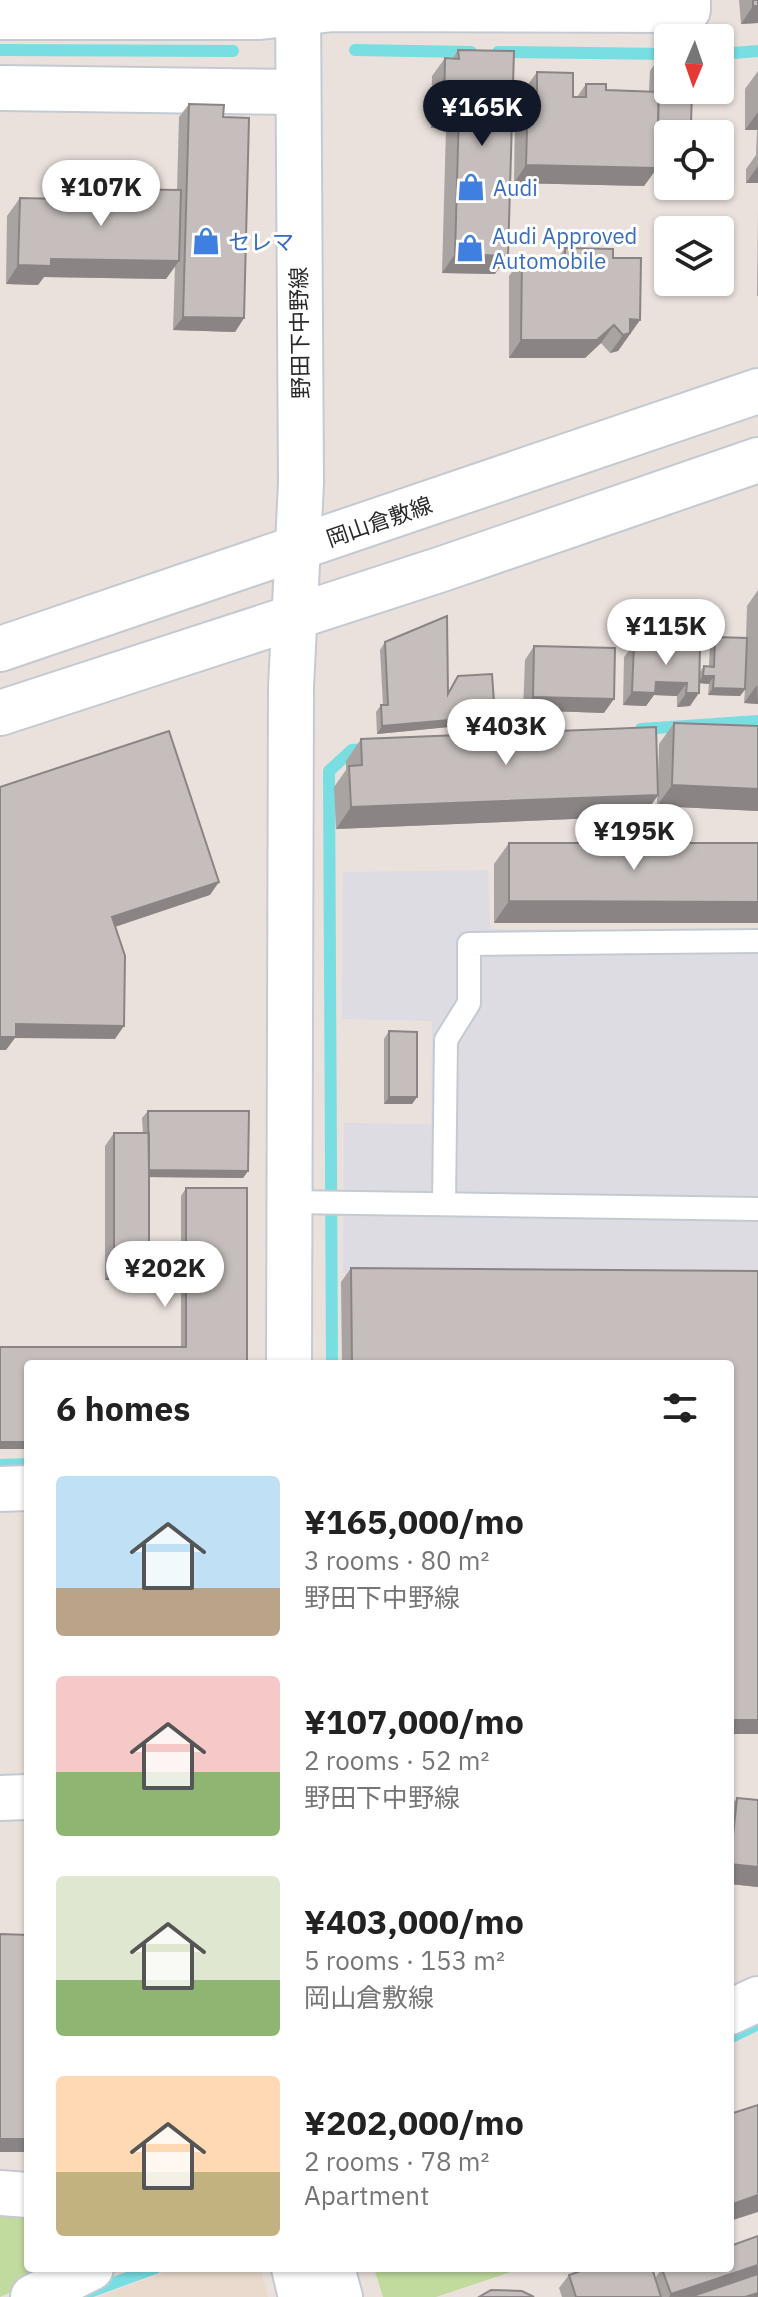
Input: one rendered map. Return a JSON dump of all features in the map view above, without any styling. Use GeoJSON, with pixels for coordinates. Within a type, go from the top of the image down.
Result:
{"type":"FeatureCollection","features":[{"type":"Feature","properties":{"kind":"street"},"geometry":{"type":"LineString","coordinates":[[0,17],[260,17],[298,7],[688,10],[688,0]]}},
{"type":"Feature","properties":{"kind":"street","name":"野田下中野線"},"geometry":{"type":"LineString","coordinates":[[289,1360],[305,1202],[291,687],[301,483],[298,7]]}},
{"type":"Feature","properties":{"kind":"street"},"geometry":{"type":"LineString","coordinates":[[0,88],[298,92]]}},
{"type":"Feature","properties":{"kind":"street","name":"岡山倉敷線"},"geometry":{"type":"LineString","coordinates":[[0,649],[758,391]]}},
{"type":"Feature","properties":{"kind":"street"},"geometry":{"type":"LineString","coordinates":[[0,713],[294,618],[758,460]]}},
{"type":"Feature","properties":{"kind":"street"},"geometry":{"type":"LineString","coordinates":[[0,1489],[24,1488]]}},
{"type":"Feature","properties":{"kind":"street"},"geometry":{"type":"LineString","coordinates":[[0,1798],[24,1797]]}},
{"type":"Feature","properties":{"kind":"street"},"geometry":{"type":"LineString","coordinates":[[734,2010],[758,1999]]}},
{"type":"Feature","properties":{"kind":"street"},"geometry":{"type":"LineString","coordinates":[[0,2193],[24,2195]]}},
{"type":"Feature","properties":{"kind":"street"},"geometry":{"type":"LineString","coordinates":[[33,2297],[83,2272]]}},
{"type":"Feature","properties":{"kind":"street"},"geometry":{"type":"LineString","coordinates":[[295,2272],[301,2297]]}},
{"type":"Feature","properties":{"kind":"street"},"geometry":{"type":"LineString","coordinates":[[333,2272],[340,2297]]}},
{"type":"Feature","properties":{"kind":"lane"},"geometry":{"type":"LineString","coordinates":[[444,1204],[446,1040],[469,1003],[469,944],[758,941]]}},
{"type":"Feature","properties":{"kind":"lane"},"geometry":{"type":"LineString","coordinates":[[305,1202],[758,1209]]}},
{"type":"Feature","properties":{"kind":"shaded area"},"geometry":{"type":"Polygon","coordinates":[[[488,870],[490,929],[758,930],[758,1275],[343,1274],[344,1123],[431,1124],[432,1021],[342,1019],[343,872],[488,870]]]}},
{"type":"Feature","properties":{"kind":"shaded area"},"geometry":{"type":"Polygon","coordinates":[[[165,2272],[261,2272],[268,2297],[98,2297],[165,2272]]]}},
{"type":"Feature","properties":{"kind":"green space"},"geometry":{"type":"Polygon","coordinates":[[[0,2213],[24,2215],[24,2272],[55,2272],[0,2297],[0,2213]]]}},
{"type":"Feature","properties":{"kind":"green space"},"geometry":{"type":"Polygon","coordinates":[[[375,2272],[511,2272],[436,2297],[383,2297],[375,2272]]]}},
{"type":"Feature","properties":{"kind":"building"},"geometry":{"type":"Polygon","coordinates":[[[458,50],[514,51],[508,256],[455,254],[459,110],[444,110],[445,58],[459,59],[458,50]]]}},
{"type":"Feature","properties":{"kind":"building"},"geometry":{"type":"Polygon","coordinates":[[[537,72],[573,73],[573,97],[586,97],[586,84],[606,84],[606,90],[654,92],[654,104],[659,104],[658,120],[654,120],[654,168],[526,165],[528,93],[537,93],[537,72]]]}},
{"type":"Feature","properties":{"kind":"building"},"geometry":{"type":"Polygon","coordinates":[[[189,104],[224,105],[223,117],[249,118],[244,318],[183,317],[189,104]]]}},
{"type":"Feature","properties":{"kind":"building"},"geometry":{"type":"Polygon","coordinates":[[[658,104],[692,104],[691,120],[658,120],[658,104]]]}},
{"type":"Feature","properties":{"kind":"building"},"geometry":{"type":"Polygon","coordinates":[[[108,189],[181,190],[179,261],[51,259],[51,266],[18,265],[20,198],[108,200],[108,189]]]}},
{"type":"Feature","properties":{"kind":"building"},"geometry":{"type":"Polygon","coordinates":[[[565,248],[613,249],[613,258],[641,258],[640,320],[630,319],[630,333],[623,335],[614,325],[597,340],[521,340],[522,258],[565,258],[565,248]]]}},
{"type":"Feature","properties":{"kind":"building"},"geometry":{"type":"Polygon","coordinates":[[[447,616],[448,694],[458,676],[492,674],[495,716],[382,726],[381,705],[388,705],[385,642],[447,616]]]}},
{"type":"Feature","properties":{"kind":"building"},"geometry":{"type":"Polygon","coordinates":[[[715,637],[747,638],[745,689],[713,688],[714,676],[703,676],[704,666],[714,667],[715,637]]]}},
{"type":"Feature","properties":{"kind":"building"},"geometry":{"type":"Polygon","coordinates":[[[634,644],[700,646],[699,693],[686,693],[687,683],[656,682],[655,693],[632,692],[634,644]]]}},
{"type":"Feature","properties":{"kind":"building"},"geometry":{"type":"Polygon","coordinates":[[[534,646],[615,648],[614,699],[533,697],[534,646]]]}},
{"type":"Feature","properties":{"kind":"building"},"geometry":{"type":"Polygon","coordinates":[[[674,723],[758,726],[758,789],[672,785],[674,723]]]}},
{"type":"Feature","properties":{"kind":"building"},"geometry":{"type":"Polygon","coordinates":[[[656,727],[658,795],[351,807],[349,766],[362,765],[361,739],[656,727]]]}},
{"type":"Feature","properties":{"kind":"building"},"geometry":{"type":"Polygon","coordinates":[[[169,731],[219,882],[112,917],[125,956],[124,1026],[16,1024],[16,1037],[0,1037],[0,787],[169,731]]]}},
{"type":"Feature","properties":{"kind":"building"},"geometry":{"type":"Polygon","coordinates":[[[509,843],[758,843],[758,902],[509,901],[509,843]]]}},
{"type":"Feature","properties":{"kind":"building"},"geometry":{"type":"Polygon","coordinates":[[[389,1031],[417,1032],[417,1097],[389,1097],[389,1031]]]}},
{"type":"Feature","properties":{"kind":"building"},"geometry":{"type":"Polygon","coordinates":[[[148,1111],[249,1111],[248,1171],[149,1170],[148,1111]]]}},
{"type":"Feature","properties":{"kind":"building"},"geometry":{"type":"Polygon","coordinates":[[[114,1133],[149,1133],[149,1266],[114,1267],[114,1133]]]}},
{"type":"Feature","properties":{"kind":"building"},"geometry":{"type":"Polygon","coordinates":[[[186,1188],[247,1188],[247,1360],[24,1360],[24,1442],[0,1442],[0,1347],[186,1347],[186,1188]]]}},
{"type":"Feature","properties":{"kind":"building"},"geometry":{"type":"Polygon","coordinates":[[[351,1268],[758,1271],[758,1720],[734,1720],[734,1360],[352,1360],[351,1268]]]}},
{"type":"Feature","properties":{"kind":"building"},"geometry":{"type":"Polygon","coordinates":[[[737,1798],[758,1800],[758,1867],[734,1864],[737,1798]]]}},
{"type":"Feature","properties":{"kind":"building"},"geometry":{"type":"Polygon","coordinates":[[[0,1934],[24,1935],[24,2139],[0,2139],[0,1934]]]}},
{"type":"Feature","properties":{"kind":"building"},"geometry":{"type":"Polygon","coordinates":[[[758,2105],[758,2195],[734,2204],[734,2113],[758,2105]]]}},
{"type":"Feature","properties":{"kind":"building"},"geometry":{"type":"Polygon","coordinates":[[[758,2236],[758,2265],[671,2294],[663,2272],[734,2272],[734,2245],[758,2236]]]}},
{"type":"Feature","properties":{"kind":"building"},"geometry":{"type":"Polygon","coordinates":[[[578,2272],[653,2272],[661,2297],[576,2297],[569,2275],[578,2272]]]}},
{"type":"Feature","properties":{"kind":"building"},"geometry":{"type":"Polygon","coordinates":[[[758,2274],[758,2293],[745,2297],[690,2297],[758,2274]]]}},
{"type":"Feature","properties":{"kind":"building"},"geometry":{"type":"Polygon","coordinates":[[[491,2290],[522,2291],[534,2297],[479,2297],[491,2290]]]}},
{"type":"Feature","properties":{"kind":"waterway"},"geometry":{"type":"LineString","coordinates":[[0,50],[233,51]]}},
{"type":"Feature","properties":{"kind":"waterway"},"geometry":{"type":"LineString","coordinates":[[355,50],[471,52]]}},
{"type":"Feature","properties":{"kind":"waterway"},"geometry":{"type":"LineString","coordinates":[[734,53],[758,51]]}},
{"type":"Feature","properties":{"kind":"waterway"},"geometry":{"type":"LineString","coordinates":[[498,52],[654,54]]}},
{"type":"Feature","properties":{"kind":"waterway"},"geometry":{"type":"LineString","coordinates":[[641,729],[758,721]]}},
{"type":"Feature","properties":{"kind":"waterway"},"geometry":{"type":"LineString","coordinates":[[332,1360],[329,771],[352,750],[368,749]]}},
{"type":"Feature","properties":{"kind":"waterway"},"geometry":{"type":"LineString","coordinates":[[0,1465],[24,1464]]}},
{"type":"Feature","properties":{"kind":"waterway"},"geometry":{"type":"LineString","coordinates":[[734,2036],[758,2024]]}},
{"type":"Feature","properties":{"kind":"waterway"},"geometry":{"type":"LineString","coordinates":[[84,2294],[144,2272]]}},
{"type":"Feature","properties":{"kind":"place","name":"Audi"},"geometry":{"type":"Point","coordinates":[471,187]}},
{"type":"Feature","properties":{"kind":"place","name":"セレマ"},"geometry":{"type":"Point","coordinates":[206,241]}},
{"type":"Feature","properties":{"kind":"place","name":"Audi Approved Automobile"},"geometry":{"type":"Point","coordinates":[470,248]}}]}
